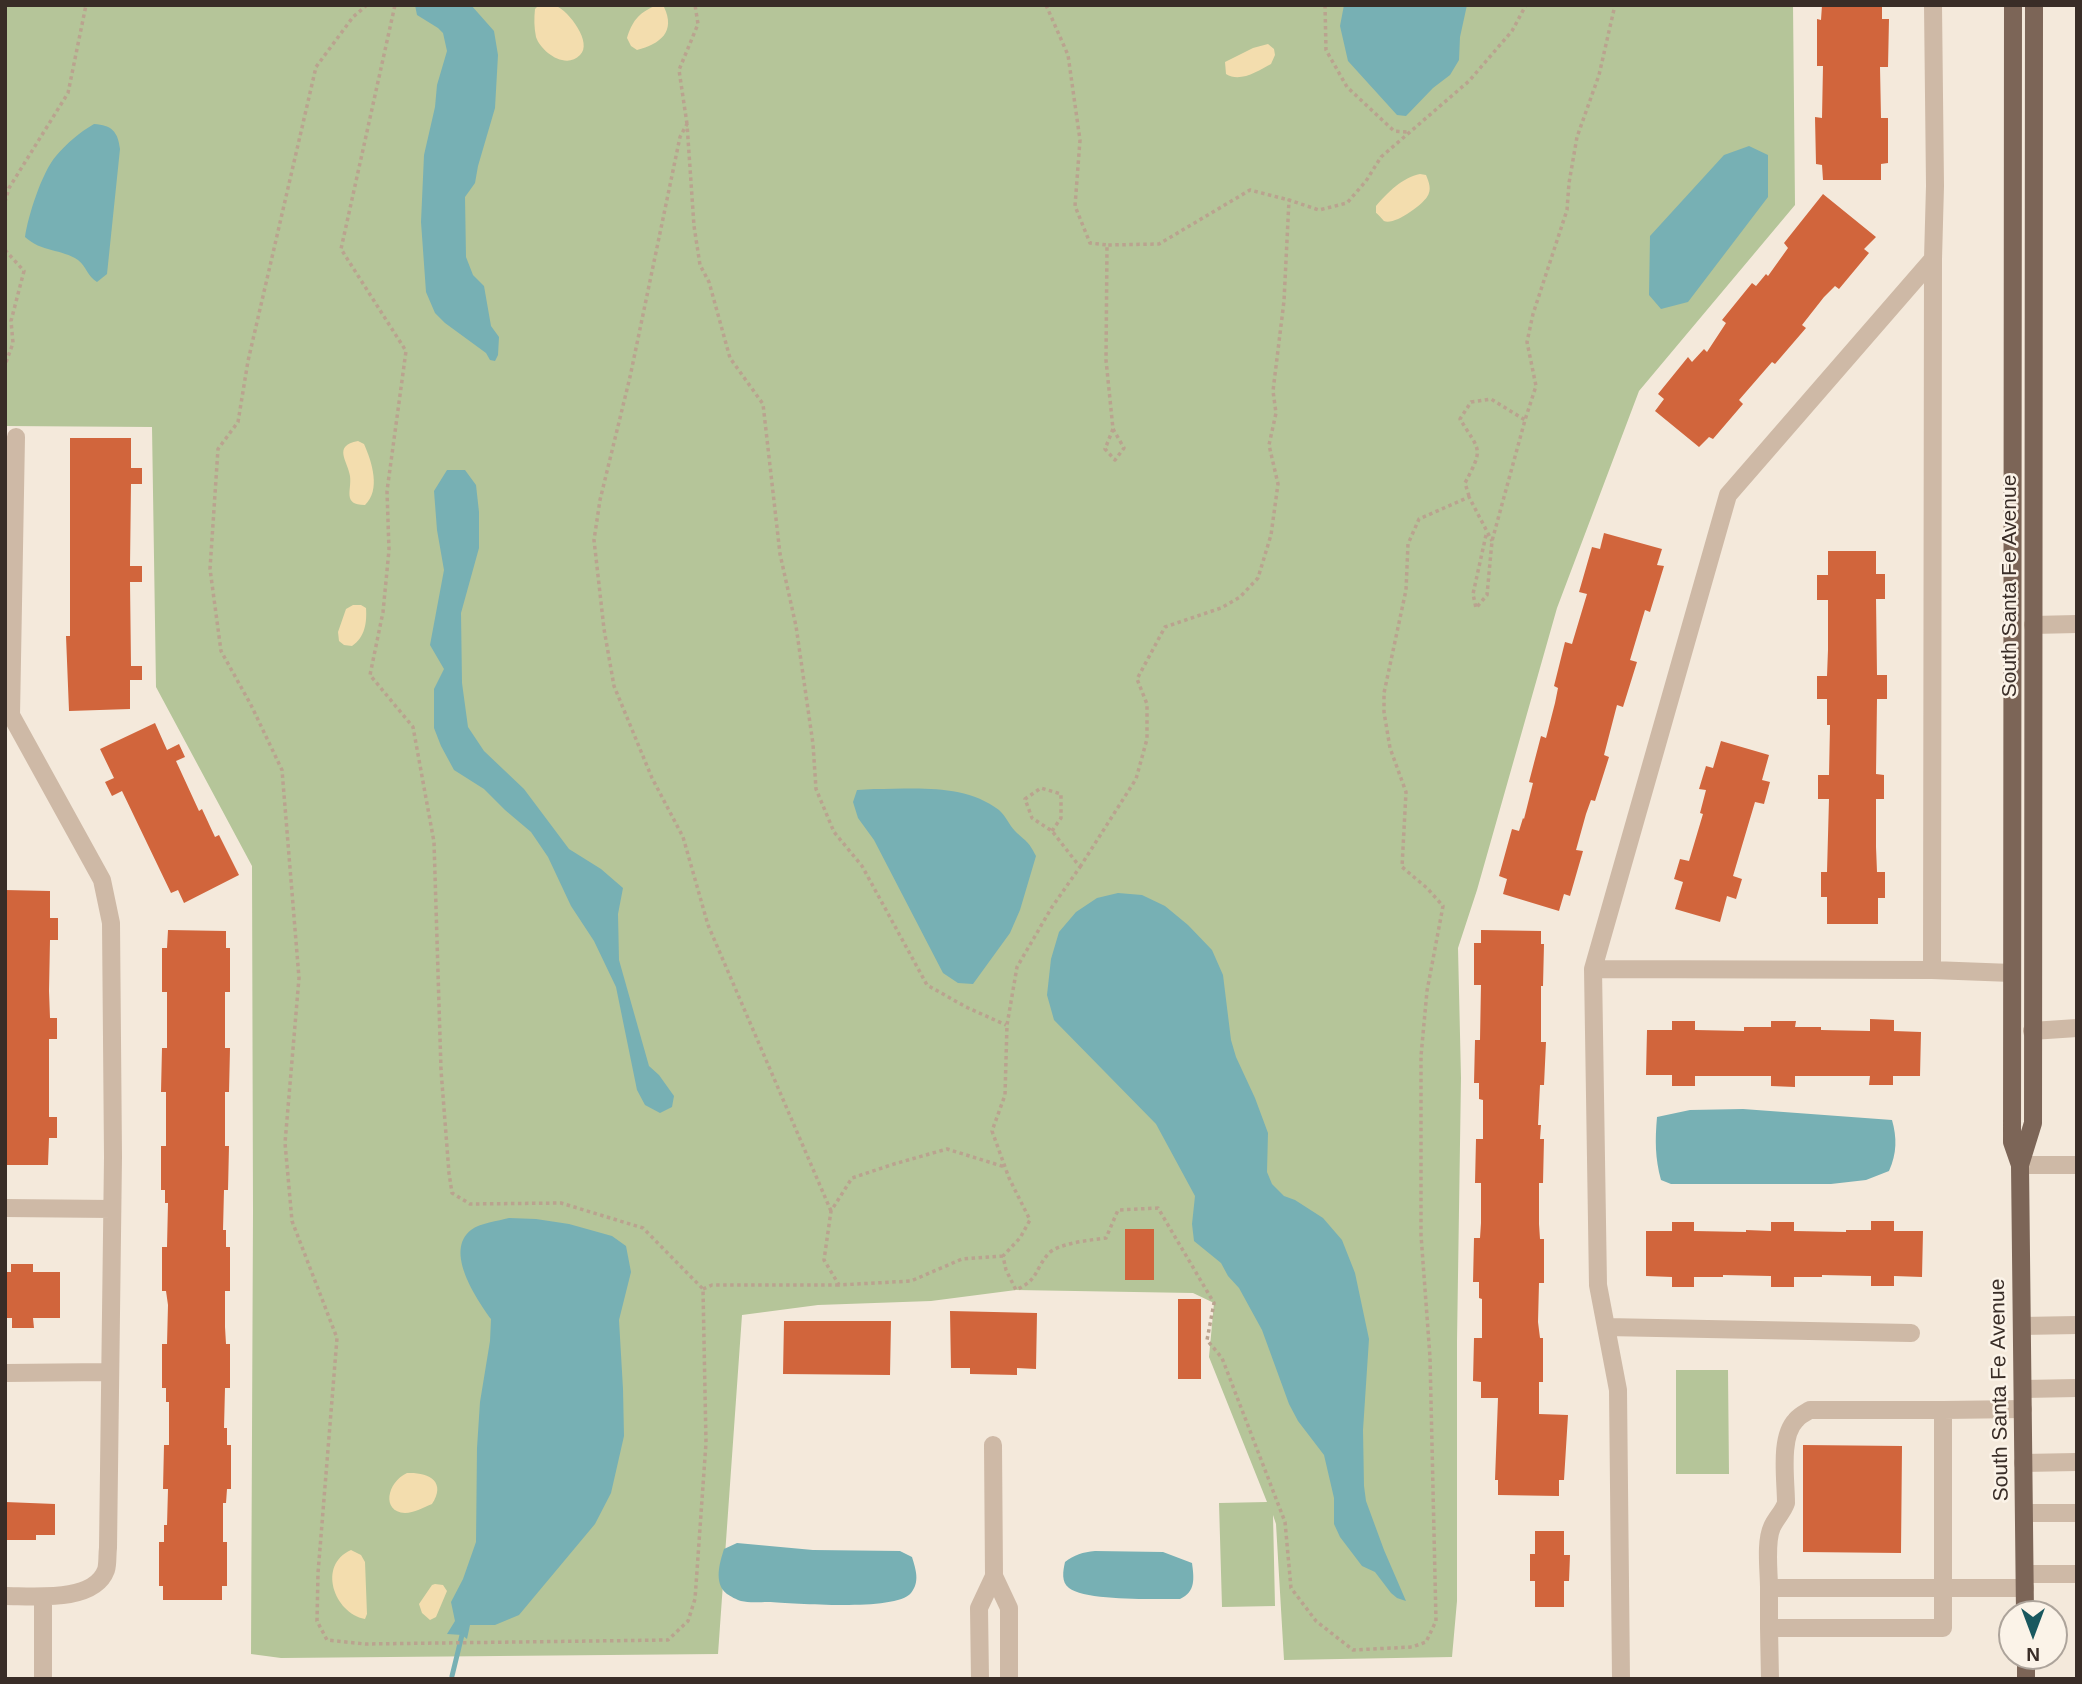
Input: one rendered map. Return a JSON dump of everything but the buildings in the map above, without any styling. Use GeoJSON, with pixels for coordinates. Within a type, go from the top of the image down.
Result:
{"type":"FeatureCollection","features":[{"type":"Feature","properties":{"kind":"main road","name":"South Santa Fe Avenue"},"geometry":{"type":"LineString","coordinates":[[2013,5],[2012,1142],[2020,1165]]}},
{"type":"Feature","properties":{"kind":"main road","name":"South Santa Fe Avenue"},"geometry":{"type":"LineString","coordinates":[[2025,1600],[2020,1165],[2033,1123],[2034,5]]}},
{"type":"Feature","properties":{"kind":"street"},"geometry":{"type":"LineString","coordinates":[[1932,970],[1933,5]]}},
{"type":"Feature","properties":{"kind":"street"},"geometry":{"type":"LineString","coordinates":[[1621,1679],[1618,1390],[1598,1285],[1593,969],[1728,495],[1933,259]]}},
{"type":"Feature","properties":{"kind":"street"},"geometry":{"type":"LineString","coordinates":[[5,1596],[43,1597],[80,1592],[93,1587],[106,1571],[112,1209],[111,923],[102,880],[8,715],[10,550],[16,437]]}},
{"type":"Feature","properties":{"kind":"street"},"geometry":{"type":"LineString","coordinates":[[2033,625],[2077,624]]}},
{"type":"Feature","properties":{"kind":"street"},"geometry":{"type":"LineString","coordinates":[[1593,969],[1932,970],[2012,973]]}},
{"type":"Feature","properties":{"kind":"street"},"geometry":{"type":"LineString","coordinates":[[2032,1031],[2077,1028]]}},
{"type":"Feature","properties":{"kind":"street"},"geometry":{"type":"LineString","coordinates":[[2020,1165],[2077,1165]]}},
{"type":"Feature","properties":{"kind":"street"},"geometry":{"type":"LineString","coordinates":[[5,1208],[112,1209]]}},
{"type":"Feature","properties":{"kind":"street"},"geometry":{"type":"LineString","coordinates":[[2022,1326],[2077,1325]]}},
{"type":"Feature","properties":{"kind":"street"},"geometry":{"type":"LineString","coordinates":[[1606,1326],[1910,1333]]}},
{"type":"Feature","properties":{"kind":"street"},"geometry":{"type":"LineString","coordinates":[[5,1373],[110,1372]]}},
{"type":"Feature","properties":{"kind":"street"},"geometry":{"type":"LineString","coordinates":[[2023,1389],[2077,1388]]}},
{"type":"Feature","properties":{"kind":"street"},"geometry":{"type":"LineString","coordinates":[[1770,1679],[1769,1535],[1786,1503],[1785,1443],[1795,1420],[1810,1410],[2023,1409]]}},
{"type":"Feature","properties":{"kind":"street"},"geometry":{"type":"LineString","coordinates":[[1769,1628],[1943,1628],[1943,1410]]}},
{"type":"Feature","properties":{"kind":"street"},"geometry":{"type":"LineString","coordinates":[[993,1445],[994,1576],[1009,1608],[1009,1679]]}},
{"type":"Feature","properties":{"kind":"street"},"geometry":{"type":"LineString","coordinates":[[2023,1463],[2077,1462]]}},
{"type":"Feature","properties":{"kind":"street"},"geometry":{"type":"LineString","coordinates":[[2024,1513],[2077,1513]]}},
{"type":"Feature","properties":{"kind":"street"},"geometry":{"type":"LineString","coordinates":[[1769,1588],[1943,1589],[2077,1574]]}},
{"type":"Feature","properties":{"kind":"street"},"geometry":{"type":"LineString","coordinates":[[980,1679],[979,1608],[994,1576]]}},
{"type":"Feature","properties":{"kind":"street"},"geometry":{"type":"LineString","coordinates":[[43,1597],[43,1679]]}},
{"type":"Feature","properties":{"kind":"path"},"geometry":{"type":"LineString","coordinates":[[5,202],[9,188],[68,93],[86,5]]}},
{"type":"Feature","properties":{"kind":"path"},"geometry":{"type":"LineString","coordinates":[[367,5],[353,17],[316,67],[248,361],[238,422],[218,449],[210,569],[221,651],[282,770],[299,978],[285,1143],[292,1221],[337,1338],[318,1573],[317,1620],[327,1640],[365,1644],[668,1640],[688,1620],[695,1599],[706,1443],[703,1289],[643,1228],[561,1203],[470,1204],[452,1193],[442,1070],[434,842],[413,727],[370,675],[383,612],[389,550],[387,491],[406,351],[341,249],[396,5]]}},
{"type":"Feature","properties":{"kind":"path"},"geometry":{"type":"LineString","coordinates":[[695,5],[698,24],[679,70],[687,124],[694,226],[700,265],[709,282],[730,358],[763,404],[780,554],[796,626],[813,744],[816,789],[834,832],[862,866],[927,985],[966,1007],[1007,1025]]}},
{"type":"Feature","properties":{"kind":"path"},"geometry":{"type":"LineString","coordinates":[[1046,5],[1068,55],[1070,67],[1080,140],[1075,206],[1090,243],[1107,245],[1159,244],[1250,190],[1320,210],[1347,203],[1366,181],[1381,157],[1469,81],[1513,31],[1526,5]]}},
{"type":"Feature","properties":{"kind":"path"},"geometry":{"type":"LineString","coordinates":[[1325,5],[1326,50],[1346,87],[1394,131],[1409,132]]}},
{"type":"Feature","properties":{"kind":"path"},"geometry":{"type":"LineString","coordinates":[[1487,533],[1473,594],[1476,608],[1487,595],[1492,541],[1536,386],[1527,342],[1533,314],[1567,210],[1577,136],[1599,75],[1615,5]]}},
{"type":"Feature","properties":{"kind":"path"},"geometry":{"type":"LineString","coordinates":[[687,124],[680,136],[630,377],[600,500],[594,540],[604,629],[614,686],[652,778],[683,837],[708,925],[831,1211]]}},
{"type":"Feature","properties":{"kind":"path"},"geometry":{"type":"LineString","coordinates":[[703,1289],[712,1285],[839,1285],[911,1281],[961,1259],[1003,1256],[1020,1238],[1030,1220],[1005,1167],[992,1131],[1005,1095],[1007,1025],[1017,967],[1052,907],[1136,779],[1147,739],[1147,704],[1137,679],[1165,627],[1221,608],[1240,597],[1258,578],[1272,535],[1278,484],[1269,445],[1276,413],[1273,391],[1284,301],[1289,200]]}},
{"type":"Feature","properties":{"kind":"path"},"geometry":{"type":"LineString","coordinates":[[1107,245],[1106,360],[1113,429],[1124,448],[1115,460],[1105,449],[1113,429]]}},
{"type":"Feature","properties":{"kind":"path"},"geometry":{"type":"LineString","coordinates":[[5,250],[24,271],[11,321],[13,343],[5,365]]}},
{"type":"Feature","properties":{"kind":"path"},"geometry":{"type":"LineString","coordinates":[[1492,541],[1469,497],[1465,483],[1477,459],[1478,449],[1460,419],[1471,402],[1491,399],[1525,420]]}},
{"type":"Feature","properties":{"kind":"path"},"geometry":{"type":"LineString","coordinates":[[1003,1256],[1006,1270],[1016,1290],[1030,1284],[1050,1252],[1076,1242],[1106,1238],[1118,1210],[1158,1208],[1214,1303],[1207,1340],[1222,1358],[1285,1522],[1291,1588],[1316,1620],[1353,1650],[1412,1647],[1426,1642],[1436,1620],[1430,1357],[1421,1235],[1421,1056],[1427,991],[1443,906],[1402,867],[1406,792],[1390,748],[1384,693],[1406,590],[1408,544],[1419,519],[1469,497]]}},
{"type":"Feature","properties":{"kind":"path"},"geometry":{"type":"LineString","coordinates":[[1052,831],[1060,818],[1060,793],[1041,788],[1025,799],[1032,818],[1052,831],[1080,867]]}},
{"type":"Feature","properties":{"kind":"path"},"geometry":{"type":"LineString","coordinates":[[839,1285],[824,1260],[831,1211],[852,1178],[947,1149],[1005,1167]]}},
{"type":"Feature","properties":{"kind":"green space"},"geometry":{"type":"Polygon","coordinates":[[[5,5],[1793,5],[1795,205],[1639,391],[1557,608],[1458,948],[1461,1078],[1457,1601],[1452,1657],[1284,1660],[1276,1524],[1273,1515],[1275,1606],[1222,1607],[1219,1503],[1267,1502],[1209,1357],[1214,1303],[1193,1293],[1016,1290],[931,1301],[818,1305],[742,1315],[718,1654],[281,1658],[251,1654],[252,866],[156,687],[152,427],[5,426],[5,5]]]}},
{"type":"Feature","properties":{"kind":"green space"},"geometry":{"type":"Polygon","coordinates":[[[1676,1370],[1728,1370],[1729,1474],[1676,1474],[1676,1370]]]}},
{"type":"Feature","properties":{"kind":"sand"},"geometry":{"type":"Polygon","coordinates":[[[539,5],[556,6],[573,21],[584,43],[580,55],[568,61],[561,60],[543,48],[535,30],[535,9],[539,5]]]}},
{"type":"Feature","properties":{"kind":"sand"},"geometry":{"type":"Polygon","coordinates":[[[655,6],[664,7],[667,30],[664,36],[653,44],[637,50],[627,38],[629,32],[640,15],[655,6]]]}},
{"type":"Feature","properties":{"kind":"sand"},"geometry":{"type":"Polygon","coordinates":[[[1268,44],[1274,49],[1275,55],[1271,64],[1243,77],[1226,74],[1225,62],[1253,48],[1268,44]]]}},
{"type":"Feature","properties":{"kind":"sand"},"geometry":{"type":"Polygon","coordinates":[[[1420,174],[1426,175],[1428,180],[1430,189],[1427,197],[1401,218],[1384,221],[1376,213],[1376,206],[1402,182],[1420,174]]]}},
{"type":"Feature","properties":{"kind":"sand"},"geometry":{"type":"Polygon","coordinates":[[[358,441],[364,444],[374,476],[373,492],[365,505],[351,500],[350,476],[344,455],[346,446],[358,441]]]}},
{"type":"Feature","properties":{"kind":"sand"},"geometry":{"type":"Polygon","coordinates":[[[353,605],[366,608],[366,614],[362,634],[352,646],[339,641],[338,632],[346,609],[353,605]]]}},
{"type":"Feature","properties":{"kind":"sand"},"geometry":{"type":"Polygon","coordinates":[[[407,1473],[428,1476],[437,1489],[432,1504],[405,1513],[392,1508],[390,1496],[395,1483],[407,1473]]]}},
{"type":"Feature","properties":{"kind":"sand"},"geometry":{"type":"Polygon","coordinates":[[[351,1550],[361,1555],[365,1562],[365,1619],[345,1608],[334,1588],[334,1566],[351,1550]]]}},
{"type":"Feature","properties":{"kind":"sand"},"geometry":{"type":"Polygon","coordinates":[[[435,1584],[443,1585],[447,1591],[436,1617],[430,1620],[422,1613],[419,1604],[435,1584]]]}},
{"type":"Feature","properties":{"kind":"water"},"geometry":{"type":"Polygon","coordinates":[[[415,5],[471,5],[494,31],[498,55],[495,108],[475,183],[465,197],[466,257],[473,275],[484,286],[491,326],[499,337],[495,361],[490,360],[486,353],[435,313],[426,292],[421,222],[424,155],[437,85],[447,51],[443,33],[417,15],[415,5]]]}},
{"type":"Feature","properties":{"kind":"water"},"geometry":{"type":"Polygon","coordinates":[[[1344,5],[1467,5],[1460,37],[1459,60],[1450,75],[1406,116],[1397,115],[1348,61],[1340,26],[1344,5]]]}},
{"type":"Feature","properties":{"kind":"water"},"geometry":{"type":"Polygon","coordinates":[[[94,124],[113,130],[120,149],[107,274],[97,282],[78,260],[31,242],[25,237],[36,195],[51,163],[69,142],[94,124]]]}},
{"type":"Feature","properties":{"kind":"water"},"geometry":{"type":"Polygon","coordinates":[[[1749,146],[1768,155],[1768,197],[1688,302],[1661,309],[1649,295],[1650,236],[1724,155],[1749,146]]]}},
{"type":"Feature","properties":{"kind":"water"},"geometry":{"type":"Polygon","coordinates":[[[447,470],[465,470],[476,485],[479,512],[479,548],[461,613],[462,683],[468,727],[484,751],[524,789],[569,849],[601,869],[623,888],[618,914],[619,960],[649,1066],[674,1096],[672,1107],[660,1113],[645,1105],[637,1090],[616,987],[594,941],[571,906],[548,857],[531,832],[484,789],[454,770],[434,728],[434,689],[444,669],[430,645],[444,570],[434,491],[447,470]]]}},
{"type":"Feature","properties":{"kind":"water"},"geometry":{"type":"Polygon","coordinates":[[[939,789],[955,791],[985,801],[1001,812],[1036,856],[1020,910],[1010,933],[973,984],[958,983],[943,973],[874,840],[858,818],[853,802],[857,790],[939,789]]]}},
{"type":"Feature","properties":{"kind":"water"},"geometry":{"type":"Polygon","coordinates":[[[1118,893],[1142,895],[1165,906],[1212,950],[1223,975],[1231,1040],[1236,1057],[1268,1133],[1267,1172],[1272,1184],[1284,1196],[1323,1218],[1342,1240],[1355,1273],[1369,1339],[1363,1430],[1366,1501],[1406,1601],[1391,1593],[1375,1572],[1362,1566],[1340,1537],[1334,1524],[1334,1498],[1324,1455],[1298,1421],[1289,1404],[1262,1330],[1239,1288],[1221,1263],[1194,1241],[1192,1224],[1195,1196],[1156,1124],[1054,1020],[1047,995],[1051,959],[1059,932],[1076,912],[1097,898],[1118,893]]]}},
{"type":"Feature","properties":{"kind":"water"},"geometry":{"type":"Polygon","coordinates":[[[1743,1109],[1892,1120],[1895,1133],[1894,1158],[1889,1171],[1866,1180],[1831,1184],[1671,1184],[1661,1180],[1656,1149],[1657,1117],[1690,1110],[1743,1109]]]}},
{"type":"Feature","properties":{"kind":"water"},"geometry":{"type":"Polygon","coordinates":[[[509,1218],[569,1224],[612,1236],[626,1246],[631,1272],[619,1320],[624,1436],[611,1493],[595,1524],[519,1615],[495,1625],[470,1625],[467,1639],[462,1635],[447,1634],[455,1621],[451,1602],[463,1579],[476,1542],[480,1402],[491,1319],[465,1274],[461,1250],[463,1239],[471,1230],[509,1218]]]}},
{"type":"Feature","properties":{"kind":"water"},"geometry":{"type":"Polygon","coordinates":[[[737,1543],[813,1550],[900,1551],[912,1557],[916,1585],[911,1593],[901,1599],[886,1603],[820,1605],[741,1601],[727,1594],[719,1578],[724,1549],[737,1543]]]}},
{"type":"Feature","properties":{"kind":"water"},"geometry":{"type":"Polygon","coordinates":[[[1095,1551],[1163,1552],[1192,1563],[1193,1579],[1189,1593],[1180,1599],[1122,1598],[1090,1595],[1066,1586],[1063,1573],[1065,1562],[1079,1554],[1095,1551]]]}},
{"type":"Feature","properties":{"kind":"waterway"},"geometry":{"type":"LineString","coordinates":[[452,1676],[462,1635]]}}]}
